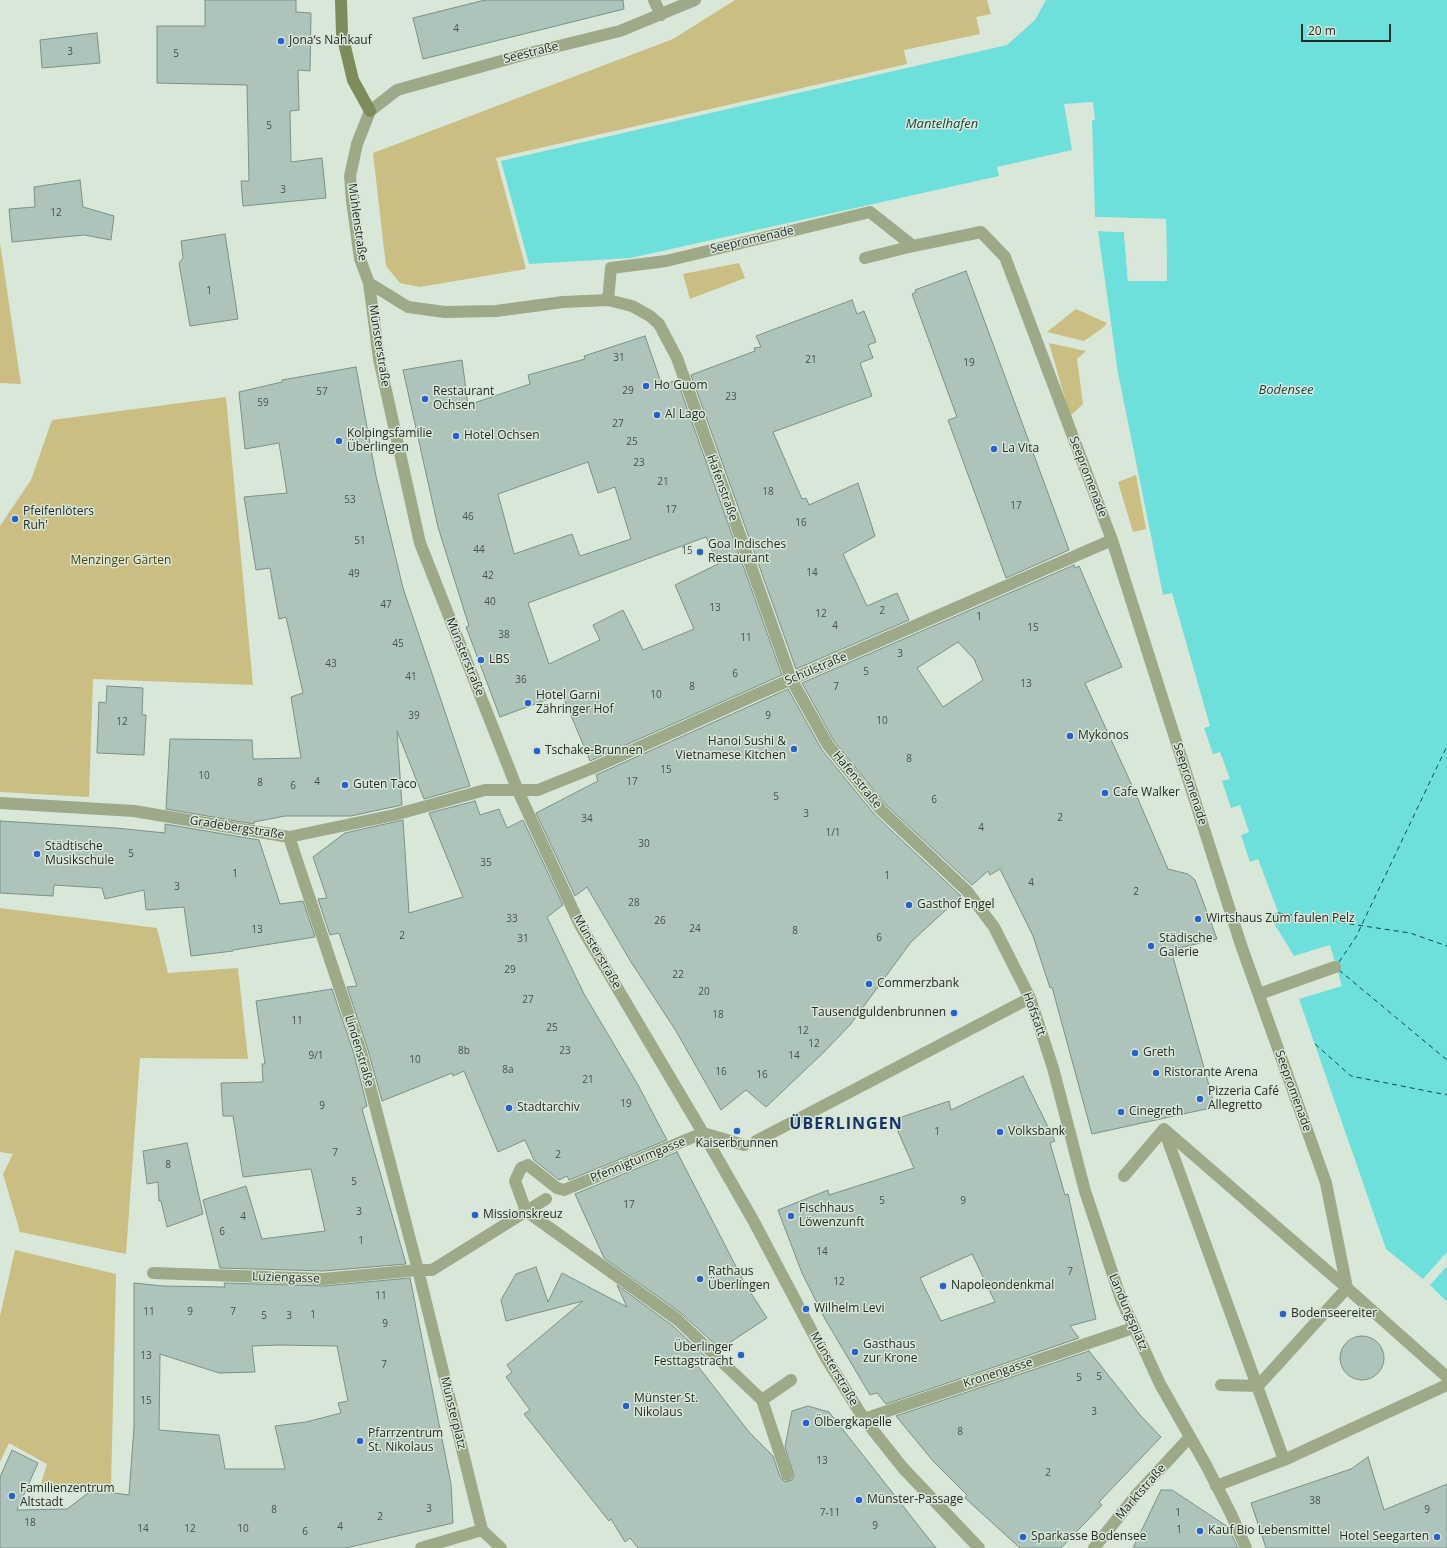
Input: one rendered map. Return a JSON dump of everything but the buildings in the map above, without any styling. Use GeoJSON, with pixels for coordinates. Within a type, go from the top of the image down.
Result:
{"type":"FeatureCollection","features":[{"type":"Feature","properties":{"kind":"street"},"geometry":{"type":"LineString","coordinates":[[341,0],[342,34],[353,80],[370,111]]}},
{"type":"Feature","properties":{"kind":"street"},"geometry":{"type":"LineString","coordinates":[[654,0],[661,15]]}},
{"type":"Feature","properties":{"kind":"street","name":"Seestraße"},"geometry":{"type":"LineString","coordinates":[[370,111],[397,90],[620,31],[695,0]]}},
{"type":"Feature","properties":{"kind":"street","name":"Mühlenstraße"},"geometry":{"type":"LineString","coordinates":[[369,283],[360,259],[350,176],[357,144],[370,111]]}},
{"type":"Feature","properties":{"kind":"street","name":"Seepromenade"},"geometry":{"type":"LineString","coordinates":[[608,300],[611,268],[666,261],[870,212],[913,246]]}},
{"type":"Feature","properties":{"kind":"street","name":"Seepromenade"},"geometry":{"type":"LineString","coordinates":[[865,258],[913,246],[981,232],[1005,257],[1112,540],[1239,937],[1326,1183],[1347,1288]]}},
{"type":"Feature","properties":{"kind":"street","name":"Hafenstraße"},"geometry":{"type":"LineString","coordinates":[[369,283],[408,307],[445,312],[496,310],[563,302],[608,300],[632,306],[650,316],[659,324],[677,358],[791,679],[828,745],[881,810],[967,891]]}},
{"type":"Feature","properties":{"kind":"street","name":"Münsterstraße"},"geometry":{"type":"LineString","coordinates":[[369,283],[379,359],[420,543],[518,791],[580,925],[703,1133],[753,1220],[826,1358],[864,1419],[903,1468],[979,1548]]}},
{"type":"Feature","properties":{"kind":"street","name":"Schulstraße"},"geometry":{"type":"LineString","coordinates":[[518,791],[538,790],[593,768],[791,679],[1112,540]]}},
{"type":"Feature","properties":{"kind":"street","name":"Gradebergstraße"},"geometry":{"type":"LineString","coordinates":[[0,803],[134,811],[289,837],[394,815],[485,790],[518,791]]}},
{"type":"Feature","properties":{"kind":"street","name":"Lindenstraße"},"geometry":{"type":"LineString","coordinates":[[289,837],[361,1052],[418,1270]]}},
{"type":"Feature","properties":{"kind":"street","name":"Hofstatt"},"geometry":{"type":"LineString","coordinates":[[967,891],[994,927],[1030,998],[1053,1068],[1073,1149]]}},
{"type":"Feature","properties":{"kind":"street"},"geometry":{"type":"LineString","coordinates":[[1259,994],[1335,967]]}},
{"type":"Feature","properties":{"kind":"street"},"geometry":{"type":"LineString","coordinates":[[756,1141],[1030,998]]}},
{"type":"Feature","properties":{"kind":"street"},"geometry":{"type":"LineString","coordinates":[[1164,1129],[1447,1377]]}},
{"type":"Feature","properties":{"kind":"street"},"geometry":{"type":"LineString","coordinates":[[1124,1176],[1164,1129]]}},
{"type":"Feature","properties":{"kind":"street"},"geometry":{"type":"LineString","coordinates":[[1164,1129],[1284,1460]]}},
{"type":"Feature","properties":{"kind":"street"},"geometry":{"type":"LineString","coordinates":[[703,1133],[744,1145]]}},
{"type":"Feature","properties":{"kind":"street","name":"Pfennigturmgasse"},"geometry":{"type":"LineString","coordinates":[[526,1211],[515,1181],[521,1168],[528,1165],[556,1188],[564,1190],[703,1133]]}},
{"type":"Feature","properties":{"kind":"street","name":"Landungsplatz"},"geometry":{"type":"LineString","coordinates":[[1073,1149],[1106,1256],[1133,1328],[1160,1384],[1189,1438],[1206,1465],[1231,1514],[1246,1548]]}},
{"type":"Feature","properties":{"kind":"street","name":"Luziengasse"},"geometry":{"type":"LineString","coordinates":[[153,1273],[323,1279],[432,1270],[546,1199]]}},
{"type":"Feature","properties":{"kind":"street"},"geometry":{"type":"LineString","coordinates":[[526,1211],[678,1320],[762,1400],[787,1475]]}},
{"type":"Feature","properties":{"kind":"street","name":"Münsterplatz"},"geometry":{"type":"LineString","coordinates":[[418,1270],[482,1530]]}},
{"type":"Feature","properties":{"kind":"street"},"geometry":{"type":"LineString","coordinates":[[1221,1385],[1258,1386],[1347,1288]]}},
{"type":"Feature","properties":{"kind":"street","name":"Kronengasse"},"geometry":{"type":"LineString","coordinates":[[864,1419],[1133,1328]]}},
{"type":"Feature","properties":{"kind":"street"},"geometry":{"type":"LineString","coordinates":[[762,1400],[791,1380]]}},
{"type":"Feature","properties":{"kind":"street"},"geometry":{"type":"LineString","coordinates":[[1216,1486],[1284,1460],[1447,1385]]}},
{"type":"Feature","properties":{"kind":"street","name":"Marktstraße"},"geometry":{"type":"LineString","coordinates":[[1094,1548],[1137,1494],[1189,1438]]}},
{"type":"Feature","properties":{"kind":"street"},"geometry":{"type":"LineString","coordinates":[[421,1548],[482,1530],[502,1548]]}},
{"type":"Feature","properties":{"kind":"green space"},"geometry":{"type":"Polygon","coordinates":[[[735,0],[987,0],[991,14],[976,17],[980,34],[904,50],[907,64],[496,158],[526,269],[420,287],[400,283],[386,266],[373,153],[673,39],[735,0]]]}},
{"type":"Feature","properties":{"kind":"green space"},"geometry":{"type":"Polygon","coordinates":[[[0,243],[21,384],[0,383],[0,243]]]}},
{"type":"Feature","properties":{"kind":"green space"},"geometry":{"type":"Polygon","coordinates":[[[739,263],[745,278],[690,299],[683,274],[739,263]]]}},
{"type":"Feature","properties":{"kind":"green space"},"geometry":{"type":"Polygon","coordinates":[[[1076,309],[1107,323],[1104,327],[1084,341],[1047,332],[1076,309]]]}},
{"type":"Feature","properties":{"kind":"green space"},"geometry":{"type":"Polygon","coordinates":[[[1049,343],[1086,351],[1077,359],[1083,404],[1070,416],[1049,343]]]}},
{"type":"Feature","properties":{"kind":"green space","name":"Menzinger Gärten"},"geometry":{"type":"Polygon","coordinates":[[[226,397],[253,685],[93,679],[89,797],[0,792],[0,526],[31,480],[52,420],[226,397]]]}},
{"type":"Feature","properties":{"kind":"green space"},"geometry":{"type":"Polygon","coordinates":[[[1136,475],[1146,529],[1133,532],[1118,482],[1136,475]]]}},
{"type":"Feature","properties":{"kind":"green space"},"geometry":{"type":"Polygon","coordinates":[[[0,908],[157,928],[168,973],[238,968],[248,1059],[140,1058],[126,1254],[20,1232],[3,1174],[13,1154],[0,1152],[0,908]]]}},
{"type":"Feature","properties":{"kind":"green space"},"geometry":{"type":"Polygon","coordinates":[[[15,1250],[116,1274],[111,1487],[41,1484],[47,1464],[9,1443],[0,1462],[0,1316],[15,1250]]]}},
{"type":"Feature","properties":{"kind":"water","name":"Bodensee"},"geometry":{"type":"Polygon","coordinates":[[[1046,0],[1447,0],[1447,1252],[1423,1279],[1386,1249],[1299,999],[1342,986],[1330,945],[1294,956],[1269,915],[1278,912],[1258,859],[1250,862],[1241,835],[1249,832],[1240,805],[1231,808],[1222,781],[1230,779],[1220,752],[1213,754],[1204,728],[1210,726],[1172,593],[1163,595],[1118,373],[1098,231],[1124,232],[1128,281],[1167,281],[1166,219],[1095,217],[1092,120],[1095,120],[1093,102],[1064,104],[1072,150],[997,167],[999,176],[631,258],[529,264],[501,161],[1007,45],[1035,20],[1046,0]]]}},
{"type":"Feature","properties":{"kind":"water"},"geometry":{"type":"Polygon","coordinates":[[[1447,1266],[1447,1302],[1430,1285],[1447,1266]]]}},
{"type":"Feature","properties":{"kind":"pier"},"geometry":{"type":"Polygon","coordinates":[[[1095,217],[1166,219],[1167,281],[1128,281],[1124,232],[1098,231],[1097,229],[1125,231],[1130,279],[1165,279],[1164,221],[1095,219],[1095,217]]]}},
{"type":"Feature","properties":{"kind":"ferry route"},"geometry":{"type":"LineString","coordinates":[[1339,962],[1356,937],[1447,746]]}},
{"type":"Feature","properties":{"kind":"ferry route"},"geometry":{"type":"LineString","coordinates":[[1278,913],[1410,933],[1447,946]]}},
{"type":"Feature","properties":{"kind":"ferry route"},"geometry":{"type":"LineString","coordinates":[[1339,970],[1447,1060]]}},
{"type":"Feature","properties":{"kind":"ferry route"},"geometry":{"type":"LineString","coordinates":[[1315,1044],[1351,1076],[1447,1095]]}},
{"type":"Feature","properties":{"kind":"place","name":"Jona‘s Nahkauf"},"geometry":{"type":"Point","coordinates":[281,41]}},
{"type":"Feature","properties":{"kind":"place","name":"Ho Guom"},"geometry":{"type":"Point","coordinates":[646,386]}},
{"type":"Feature","properties":{"kind":"place","name":"Restaurant Ochsen"},"geometry":{"type":"Point","coordinates":[425,399]}},
{"type":"Feature","properties":{"kind":"place","name":"Al Lago"},"geometry":{"type":"Point","coordinates":[657,415]}},
{"type":"Feature","properties":{"kind":"place","name":"Hotel Ochsen"},"geometry":{"type":"Point","coordinates":[456,436]}},
{"type":"Feature","properties":{"kind":"place","name":"Kolpingsfamilie Überlingen"},"geometry":{"type":"Point","coordinates":[339,441]}},
{"type":"Feature","properties":{"kind":"place","name":"La Vita"},"geometry":{"type":"Point","coordinates":[994,449]}},
{"type":"Feature","properties":{"kind":"place","name":"Pfeifenlöters Ruh'"},"geometry":{"type":"Point","coordinates":[15,519]}},
{"type":"Feature","properties":{"kind":"place","name":"Goa Indisches Restaurant"},"geometry":{"type":"Point","coordinates":[700,552]}},
{"type":"Feature","properties":{"kind":"place","name":"LBS"},"geometry":{"type":"Point","coordinates":[481,660]}},
{"type":"Feature","properties":{"kind":"place","name":"Hotel Garni Zähringer Hof"},"geometry":{"type":"Point","coordinates":[528,703]}},
{"type":"Feature","properties":{"kind":"place","name":"Mykonos"},"geometry":{"type":"Point","coordinates":[1070,736]}},
{"type":"Feature","properties":{"kind":"place","name":"Hanoi Sushi & Vietnamese Kitchen"},"geometry":{"type":"Point","coordinates":[794,749]}},
{"type":"Feature","properties":{"kind":"place","name":"Tschake-Brunnen"},"geometry":{"type":"Point","coordinates":[537,751]}},
{"type":"Feature","properties":{"kind":"place","name":"Guten Taco"},"geometry":{"type":"Point","coordinates":[345,785]}},
{"type":"Feature","properties":{"kind":"place","name":"Cafe Walker"},"geometry":{"type":"Point","coordinates":[1105,793]}},
{"type":"Feature","properties":{"kind":"place","name":"Städtische Musikschule"},"geometry":{"type":"Point","coordinates":[37,854]}},
{"type":"Feature","properties":{"kind":"place","name":"Gasthof Engel"},"geometry":{"type":"Point","coordinates":[909,905]}},
{"type":"Feature","properties":{"kind":"place","name":"Wirtshaus Zum faulen Pelz"},"geometry":{"type":"Point","coordinates":[1198,919]}},
{"type":"Feature","properties":{"kind":"place","name":"Städische Galerie"},"geometry":{"type":"Point","coordinates":[1151,946]}},
{"type":"Feature","properties":{"kind":"place","name":"Commerzbank"},"geometry":{"type":"Point","coordinates":[869,984]}},
{"type":"Feature","properties":{"kind":"place","name":"Tausendguldenbrunnen"},"geometry":{"type":"Point","coordinates":[954,1013]}},
{"type":"Feature","properties":{"kind":"place","name":"Greth"},"geometry":{"type":"Point","coordinates":[1135,1053]}},
{"type":"Feature","properties":{"kind":"place","name":"Ristorante Arena"},"geometry":{"type":"Point","coordinates":[1156,1073]}},
{"type":"Feature","properties":{"kind":"place","name":"Pizzeria Café Allegretto"},"geometry":{"type":"Point","coordinates":[1200,1099]}},
{"type":"Feature","properties":{"kind":"place","name":"Stadtarchiv"},"geometry":{"type":"Point","coordinates":[509,1108]}},
{"type":"Feature","properties":{"kind":"place","name":"Cinegreth"},"geometry":{"type":"Point","coordinates":[1121,1112]}},
{"type":"Feature","properties":{"kind":"place","name":"Kaiserbrunnen"},"geometry":{"type":"Point","coordinates":[737,1131]}},
{"type":"Feature","properties":{"kind":"place","name":"Volksbank"},"geometry":{"type":"Point","coordinates":[1000,1132]}},
{"type":"Feature","properties":{"kind":"place","name":"Missionskreuz"},"geometry":{"type":"Point","coordinates":[475,1215]}},
{"type":"Feature","properties":{"kind":"place","name":"Fischhaus Löwenzunft"},"geometry":{"type":"Point","coordinates":[791,1216]}},
{"type":"Feature","properties":{"kind":"place","name":"Rathaus Überlingen"},"geometry":{"type":"Point","coordinates":[700,1279]}},
{"type":"Feature","properties":{"kind":"place","name":"Napoleondenkmal"},"geometry":{"type":"Point","coordinates":[943,1286]}},
{"type":"Feature","properties":{"kind":"place","name":"Wilhelm Levi"},"geometry":{"type":"Point","coordinates":[806,1309]}},
{"type":"Feature","properties":{"kind":"place","name":"Bodenseereiter"},"geometry":{"type":"Point","coordinates":[1283,1314]}},
{"type":"Feature","properties":{"kind":"place","name":"Gasthaus zur Krone"},"geometry":{"type":"Point","coordinates":[855,1352]}},
{"type":"Feature","properties":{"kind":"place","name":"Überlinger Festtagstracht"},"geometry":{"type":"Point","coordinates":[741,1355]}},
{"type":"Feature","properties":{"kind":"place","name":"Münster St. Nikolaus"},"geometry":{"type":"Point","coordinates":[626,1406]}},
{"type":"Feature","properties":{"kind":"place","name":"Ölbergkapelle"},"geometry":{"type":"Point","coordinates":[806,1423]}},
{"type":"Feature","properties":{"kind":"place","name":"Pfarrzentrum St. Nikolaus"},"geometry":{"type":"Point","coordinates":[360,1441]}},
{"type":"Feature","properties":{"kind":"place","name":"Familienzentrum Altstadt"},"geometry":{"type":"Point","coordinates":[12,1496]}},
{"type":"Feature","properties":{"kind":"place","name":"Münster-Passage"},"geometry":{"type":"Point","coordinates":[859,1500]}},
{"type":"Feature","properties":{"kind":"place","name":"Kauf Bio Lebensmittel"},"geometry":{"type":"Point","coordinates":[1200,1531]}},
{"type":"Feature","properties":{"kind":"place","name":"Sparkasse Bodensee"},"geometry":{"type":"Point","coordinates":[1023,1537]}},
{"type":"Feature","properties":{"kind":"place","name":"Hotel Seegarten"},"geometry":{"type":"Point","coordinates":[1437,1537]}},
{"type":"Feature","properties":{"kind":"district","name":"ÜBERLINGEN"},"geometry":{"type":"Point","coordinates":[846,1124]}},
{"type":"Feature","properties":{"kind":"water label","name":"Mantelhafen"},"geometry":{"type":"Point","coordinates":[942,124]}}]}
